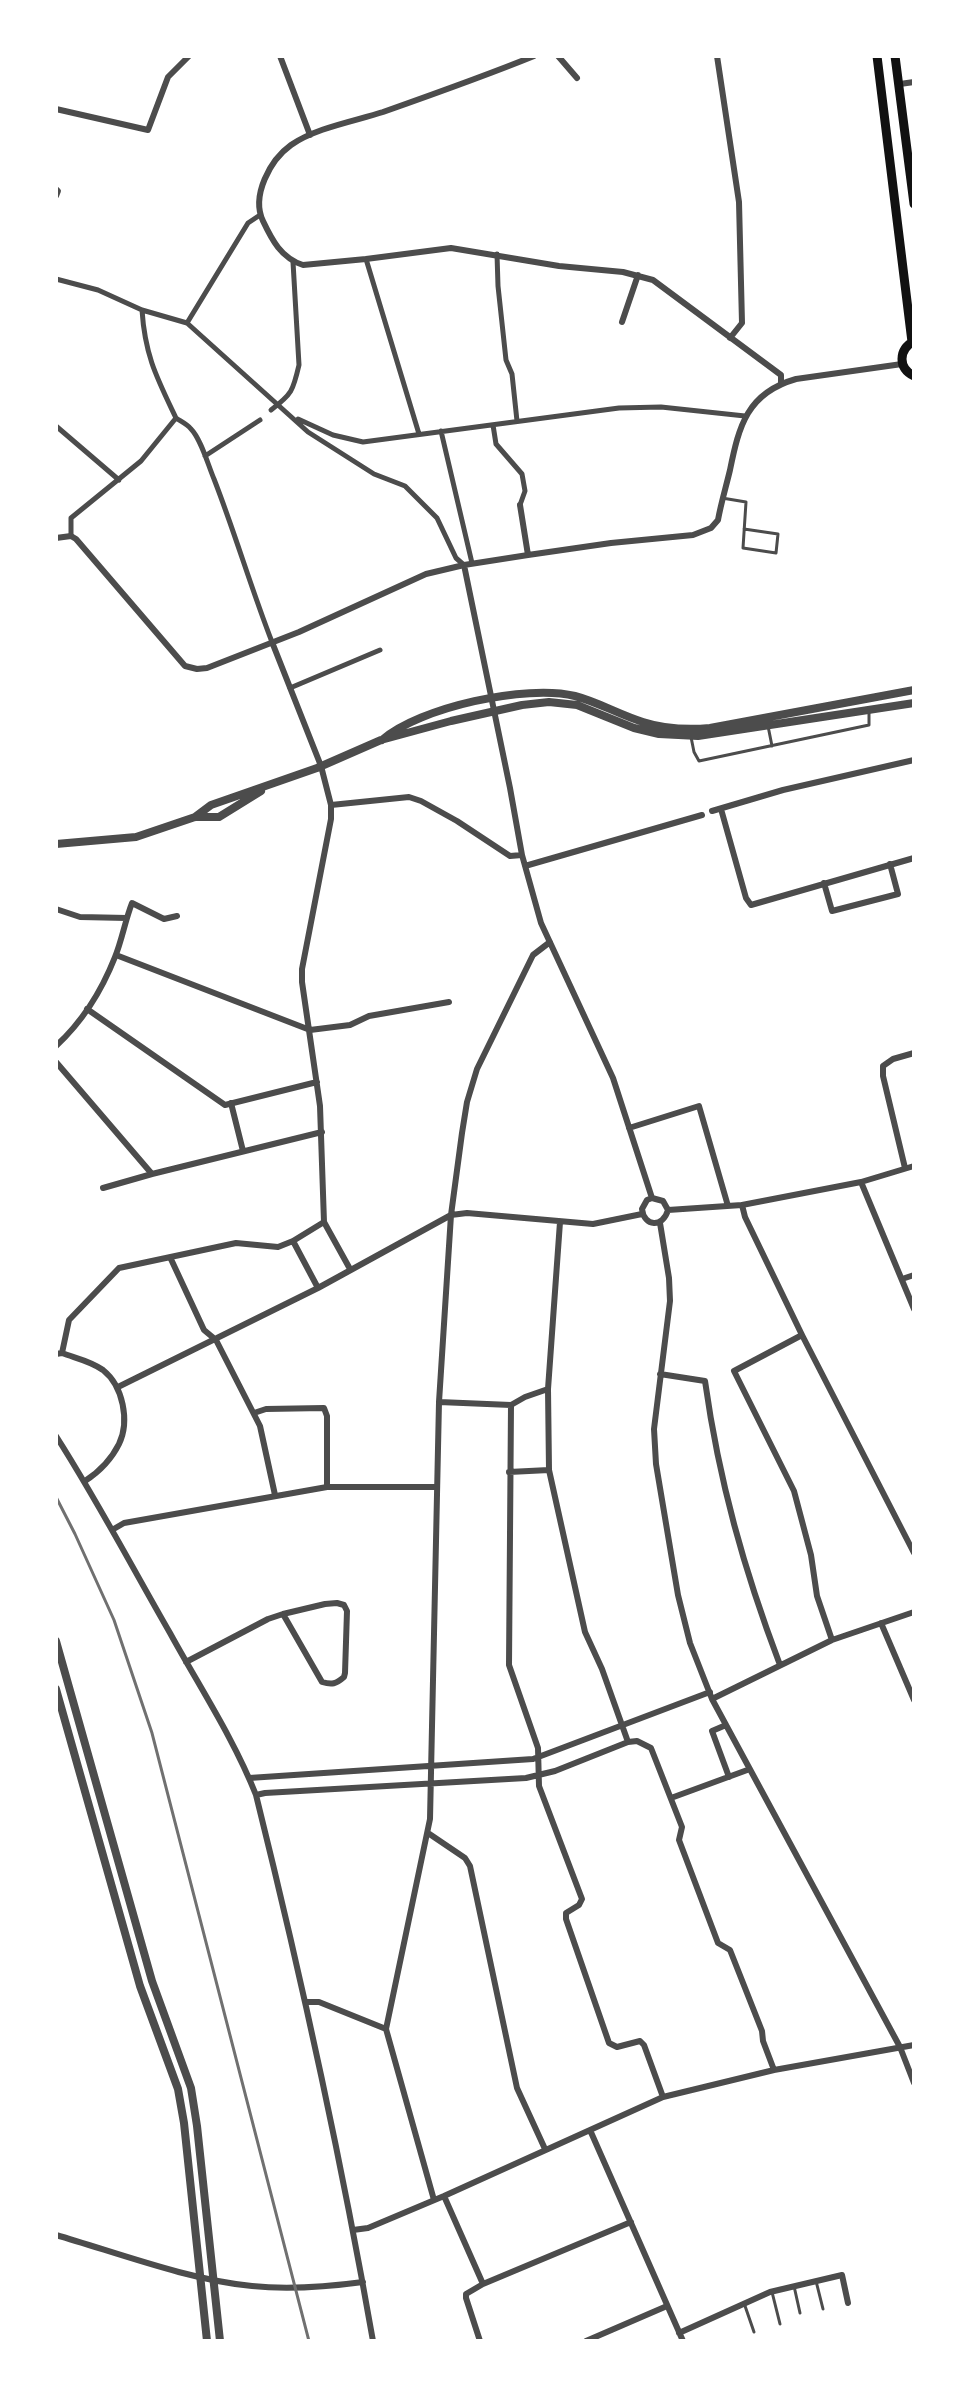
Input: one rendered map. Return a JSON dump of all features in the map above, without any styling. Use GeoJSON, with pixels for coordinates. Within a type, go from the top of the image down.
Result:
{"type":"FeatureCollection","features":[{"type":"Feature","properties":{"kind":"main road"},"geometry":{"type":"LineString","coordinates":[[877,56],[913,342],[904,348],[902,364],[914,376]]}},
{"type":"Feature","properties":{"kind":"main road"},"geometry":{"type":"LineString","coordinates":[[895,56],[914,204]]}},
{"type":"Feature","properties":{"kind":"street"},"geometry":{"type":"LineString","coordinates":[[280,56],[310,135]]}},
{"type":"Feature","properties":{"kind":"street"},"geometry":{"type":"LineString","coordinates":[[534,56],[310,135],[288,147],[276,159],[264,180],[260,197],[260,215],[273,241],[293,262],[313,265],[451,248],[638,275],[653,280],[781,375],[781,383]]}},
{"type":"Feature","properties":{"kind":"street"},"geometry":{"type":"LineString","coordinates":[[558,56],[577,78]]}},
{"type":"Feature","properties":{"kind":"street"},"geometry":{"type":"LineString","coordinates":[[717,56],[739,202],[742,323],[730,338]]}},
{"type":"Feature","properties":{"kind":"street"},"geometry":{"type":"LineString","coordinates":[[56,109],[148,130],[168,77],[184,57]]}},
{"type":"Feature","properties":{"kind":"street"},"geometry":{"type":"LineString","coordinates":[[900,84],[914,82]]}},
{"type":"Feature","properties":{"kind":"street"},"geometry":{"type":"LineString","coordinates":[[187,323],[248,223],[260,215]]}},
{"type":"Feature","properties":{"kind":"street"},"geometry":{"type":"LineString","coordinates":[[497,254],[506,360],[512,374],[517,421]]}},
{"type":"Feature","properties":{"kind":"street"},"geometry":{"type":"LineString","coordinates":[[366,259],[419,434]]}},
{"type":"Feature","properties":{"kind":"street"},"geometry":{"type":"LineString","coordinates":[[271,410],[288,398],[299,365],[293,262]]}},
{"type":"Feature","properties":{"kind":"street"},"geometry":{"type":"LineString","coordinates":[[622,322],[638,275]]}},
{"type":"Feature","properties":{"kind":"street"},"geometry":{"type":"LineString","coordinates":[[56,279],[98,290],[142,310],[187,323],[321,441],[374,474],[405,486],[437,518],[453,552],[464,565],[522,855],[541,923],[613,1078],[652,1198]]}},
{"type":"Feature","properties":{"kind":"street"},"geometry":{"type":"LineString","coordinates":[[142,310],[144,340],[152,368],[176,418],[191,429],[205,456],[252,590],[321,766],[331,805],[331,819],[302,969],[322,1132],[324,1222],[350,1269]]}},
{"type":"Feature","properties":{"kind":"street"},"geometry":{"type":"LineString","coordinates":[[176,418],[141,461],[71,518],[71,536],[185,666],[197,669],[207,668],[299,632],[413,579],[464,565],[611,543],[693,535],[711,528],[718,520],[737,434],[756,402],[781,383],[796,379],[902,364]]}},
{"type":"Feature","properties":{"kind":"street"},"geometry":{"type":"LineString","coordinates":[[293,417],[333,435],[363,442],[619,408],[661,407],[745,416]]}},
{"type":"Feature","properties":{"kind":"street"},"geometry":{"type":"LineString","coordinates":[[205,456],[260,420]]}},
{"type":"Feature","properties":{"kind":"street"},"geometry":{"type":"LineString","coordinates":[[493,425],[496,444],[522,474],[525,491],[520,505],[528,555]]}},
{"type":"Feature","properties":{"kind":"street"},"geometry":{"type":"LineString","coordinates":[[56,426],[119,480]]}},
{"type":"Feature","properties":{"kind":"street"},"geometry":{"type":"LineString","coordinates":[[441,431],[472,563]]}},
{"type":"Feature","properties":{"kind":"street"},"geometry":{"type":"LineString","coordinates":[[56,538],[71,536]]}},
{"type":"Feature","properties":{"kind":"street"},"geometry":{"type":"LineString","coordinates":[[290,688],[380,650]]}},
{"type":"Feature","properties":{"kind":"street"},"geometry":{"type":"LineString","coordinates":[[381,740],[394,729],[447,709],[532,692],[576,696],[634,728],[691,737],[914,690]]}},
{"type":"Feature","properties":{"kind":"street"},"geometry":{"type":"LineString","coordinates":[[56,844],[136,837],[195,817],[211,805],[321,766],[381,740],[494,711],[549,702],[690,729],[914,703]]}},
{"type":"Feature","properties":{"kind":"street"},"geometry":{"type":"LineString","coordinates":[[712,811],[783,790],[914,760]]}},
{"type":"Feature","properties":{"kind":"street"},"geometry":{"type":"LineString","coordinates":[[195,817],[219,817],[268,786]]}},
{"type":"Feature","properties":{"kind":"street"},"geometry":{"type":"LineString","coordinates":[[331,805],[409,797],[457,821],[510,856],[522,855]]}},
{"type":"Feature","properties":{"kind":"street"},"geometry":{"type":"LineString","coordinates":[[721,809],[746,898],[751,905],[914,858]]}},
{"type":"Feature","properties":{"kind":"street"},"geometry":{"type":"LineString","coordinates":[[525,866],[702,815]]}},
{"type":"Feature","properties":{"kind":"street"},"geometry":{"type":"LineString","coordinates":[[824,883],[832,911],[898,894],[890,864]]}},
{"type":"Feature","properties":{"kind":"street"},"geometry":{"type":"LineString","coordinates":[[56,1046],[72,1031],[103,983],[116,955],[132,903],[164,919],[177,916]]}},
{"type":"Feature","properties":{"kind":"street"},"geometry":{"type":"LineString","coordinates":[[56,909],[80,917],[127,918]]}},
{"type":"Feature","properties":{"kind":"street"},"geometry":{"type":"LineString","coordinates":[[434,2200],[386,2029],[428,1833],[439,1402],[451,1215],[467,1102],[477,1069],[533,955],[550,942]]}},
{"type":"Feature","properties":{"kind":"street"},"geometry":{"type":"LineString","coordinates":[[116,955],[310,1030],[350,1025],[369,1016],[449,1002]]}},
{"type":"Feature","properties":{"kind":"street"},"geometry":{"type":"LineString","coordinates":[[87,1009],[225,1105],[317,1082]]}},
{"type":"Feature","properties":{"kind":"street"},"geometry":{"type":"LineString","coordinates":[[905,1168],[883,1066],[893,1059],[914,1053]]}},
{"type":"Feature","properties":{"kind":"street"},"geometry":{"type":"LineString","coordinates":[[56,1062],[152,1174]]}},
{"type":"Feature","properties":{"kind":"street"},"geometry":{"type":"LineString","coordinates":[[231,1103],[243,1151]]}},
{"type":"Feature","properties":{"kind":"street"},"geometry":{"type":"LineString","coordinates":[[629,1128],[699,1106],[728,1206]]}},
{"type":"Feature","properties":{"kind":"street"},"geometry":{"type":"LineString","coordinates":[[103,1188],[322,1132]]}},
{"type":"Feature","properties":{"kind":"street"},"geometry":{"type":"LineString","coordinates":[[668,1210],[742,1205],[861,1182],[914,1166]]}},
{"type":"Feature","properties":{"kind":"street"},"geometry":{"type":"LineString","coordinates":[[861,1182],[914,1309]]}},
{"type":"Feature","properties":{"kind":"street"},"geometry":{"type":"LineString","coordinates":[[652,1198],[663,1201],[668,1210]]}},
{"type":"Feature","properties":{"kind":"street"},"geometry":{"type":"LineString","coordinates":[[642,1214],[644,1204],[652,1198]]}},
{"type":"Feature","properties":{"kind":"street"},"geometry":{"type":"LineString","coordinates":[[742,1205],[802,1335],[914,1553]]}},
{"type":"Feature","properties":{"kind":"street"},"geometry":{"type":"LineString","coordinates":[[642,1214],[649,1222],[660,1223],[668,1210]]}},
{"type":"Feature","properties":{"kind":"street"},"geometry":{"type":"LineString","coordinates":[[118,1387],[318,1288],[451,1215],[467,1213],[593,1224],[642,1214]]}},
{"type":"Feature","properties":{"kind":"street"},"geometry":{"type":"LineString","coordinates":[[85,1481],[110,1458],[121,1438],[123,1411],[118,1387],[102,1369],[59,1354],[69,1320],[119,1268],[236,1243],[278,1247],[324,1222]]}},
{"type":"Feature","properties":{"kind":"street"},"geometry":{"type":"LineString","coordinates":[[560,1222],[548,1389],[549,1470],[585,1632],[628,1742]]}},
{"type":"Feature","properties":{"kind":"street"},"geometry":{"type":"LineString","coordinates":[[660,1223],[670,1301],[654,1429],[656,1464],[678,1595],[690,1643],[726,1725],[900,2047],[914,2083]]}},
{"type":"Feature","properties":{"kind":"street"},"geometry":{"type":"LineString","coordinates":[[293,1241],[318,1288]]}},
{"type":"Feature","properties":{"kind":"street"},"geometry":{"type":"LineString","coordinates":[[170,1257],[204,1330],[216,1340],[260,1426],[275,1495]]}},
{"type":"Feature","properties":{"kind":"street"},"geometry":{"type":"LineString","coordinates":[[902,1279],[914,1275]]}},
{"type":"Feature","properties":{"kind":"street"},"geometry":{"type":"LineString","coordinates":[[802,1335],[734,1371],[794,1491],[811,1555],[817,1596],[832,1640]]}},
{"type":"Feature","properties":{"kind":"street"},"geometry":{"type":"LineString","coordinates":[[660,1374],[705,1381],[723,1485],[756,1602],[780,1665]]}},
{"type":"Feature","properties":{"kind":"street"},"geometry":{"type":"LineString","coordinates":[[439,1402],[511,1405],[548,1389]]}},
{"type":"Feature","properties":{"kind":"street"},"geometry":{"type":"LineString","coordinates":[[511,1405],[509,1665],[538,1748],[539,1786],[582,1899],[579,1905],[566,1913],[566,1919],[609,2043],[617,2047],[640,2041],[663,2097]]}},
{"type":"Feature","properties":{"kind":"street"},"geometry":{"type":"LineString","coordinates":[[254,1413],[266,1409],[324,1408],[327,1416],[327,1487]]}},
{"type":"Feature","properties":{"kind":"street"},"geometry":{"type":"LineString","coordinates":[[56,1436],[85,1481],[186,1662],[256,1795],[305,2002],[373,2341]]}},
{"type":"Feature","properties":{"kind":"street"},"geometry":{"type":"LineString","coordinates":[[509,1472],[549,1470]]}},
{"type":"Feature","properties":{"kind":"street"},"geometry":{"type":"LineString","coordinates":[[112,1530],[124,1523],[327,1487],[437,1487]]}},
{"type":"Feature","properties":{"kind":"street"},"geometry":{"type":"LineString","coordinates":[[186,1662],[268,1619],[283,1614],[325,1604],[337,1603],[344,1605],[347,1611],[344,1677],[337,1683],[322,1682],[283,1614]]}},
{"type":"Feature","properties":{"kind":"street"},"geometry":{"type":"LineString","coordinates":[[249,1778],[538,1758],[711,1695],[832,1640],[914,1612]]}},
{"type":"Feature","properties":{"kind":"street"},"geometry":{"type":"LineString","coordinates":[[881,1623],[914,1700]]}},
{"type":"Feature","properties":{"kind":"street"},"geometry":{"type":"LineString","coordinates":[[56,1641],[152,1981],[191,2088],[220,2341]]}},
{"type":"Feature","properties":{"kind":"street"},"geometry":{"type":"LineString","coordinates":[[56,1689],[140,1986],[178,2089],[207,2341]]}},
{"type":"Feature","properties":{"kind":"street"},"geometry":{"type":"LineString","coordinates":[[726,1725],[712,1731],[729,1777]]}},
{"type":"Feature","properties":{"kind":"street"},"geometry":{"type":"LineString","coordinates":[[256,1795],[539,1776],[628,1742],[637,1741],[651,1748],[682,1827],[679,1840],[718,1943],[730,1950],[774,2070]]}},
{"type":"Feature","properties":{"kind":"street"},"geometry":{"type":"LineString","coordinates":[[671,1798],[750,1769]]}},
{"type":"Feature","properties":{"kind":"street"},"geometry":{"type":"LineString","coordinates":[[428,1833],[465,1858],[470,1866],[517,2088],[545,2149]]}},
{"type":"Feature","properties":{"kind":"street"},"geometry":{"type":"LineString","coordinates":[[305,2002],[319,2002],[386,2029]]}},
{"type":"Feature","properties":{"kind":"street"},"geometry":{"type":"LineString","coordinates":[[353,2230],[368,2228],[444,2196],[663,2097],[774,2070],[914,2045]]}},
{"type":"Feature","properties":{"kind":"street"},"geometry":{"type":"LineString","coordinates":[[590,2130],[683,2341]]}},
{"type":"Feature","properties":{"kind":"street"},"geometry":{"type":"LineString","coordinates":[[444,2196],[483,2284]]}},
{"type":"Feature","properties":{"kind":"street"},"geometry":{"type":"LineString","coordinates":[[480,2341],[466,2294],[631,2222]]}},
{"type":"Feature","properties":{"kind":"street"},"geometry":{"type":"LineString","coordinates":[[56,2235],[213,2280],[251,2286],[323,2287],[363,2282]]}},
{"type":"Feature","properties":{"kind":"street"},"geometry":{"type":"LineString","coordinates":[[679,2333],[772,2292],[842,2275],[848,2303]]}},
{"type":"Feature","properties":{"kind":"street"},"geometry":{"type":"LineString","coordinates":[[586,2341],[667,2306]]}},
{"type":"Feature","properties":{"kind":"lane"},"geometry":{"type":"LineString","coordinates":[[722,498],[746,502],[744,529],[743,548],[776,553],[778,534],[744,529]]}},
{"type":"Feature","properties":{"kind":"lane"},"geometry":{"type":"LineString","coordinates":[[691,737],[699,761],[869,725],[869,710]]}},
{"type":"Feature","properties":{"kind":"lane"},"geometry":{"type":"LineString","coordinates":[[766,721],[772,746]]}},
{"type":"Feature","properties":{"kind":"lane"},"geometry":{"type":"LineString","coordinates":[[816,2281],[823,2309]]}},
{"type":"Feature","properties":{"kind":"lane"},"geometry":{"type":"LineString","coordinates":[[794,2286],[800,2313]]}},
{"type":"Feature","properties":{"kind":"lane"},"geometry":{"type":"LineString","coordinates":[[772,2292],[780,2324]]}},
{"type":"Feature","properties":{"kind":"lane"},"geometry":{"type":"LineString","coordinates":[[744,2303],[754,2332]]}},
{"type":"Feature","properties":{"kind":"railway"},"geometry":{"type":"LineString","coordinates":[[56,1497],[114,1620],[152,1733],[309,2341]]}}]}
